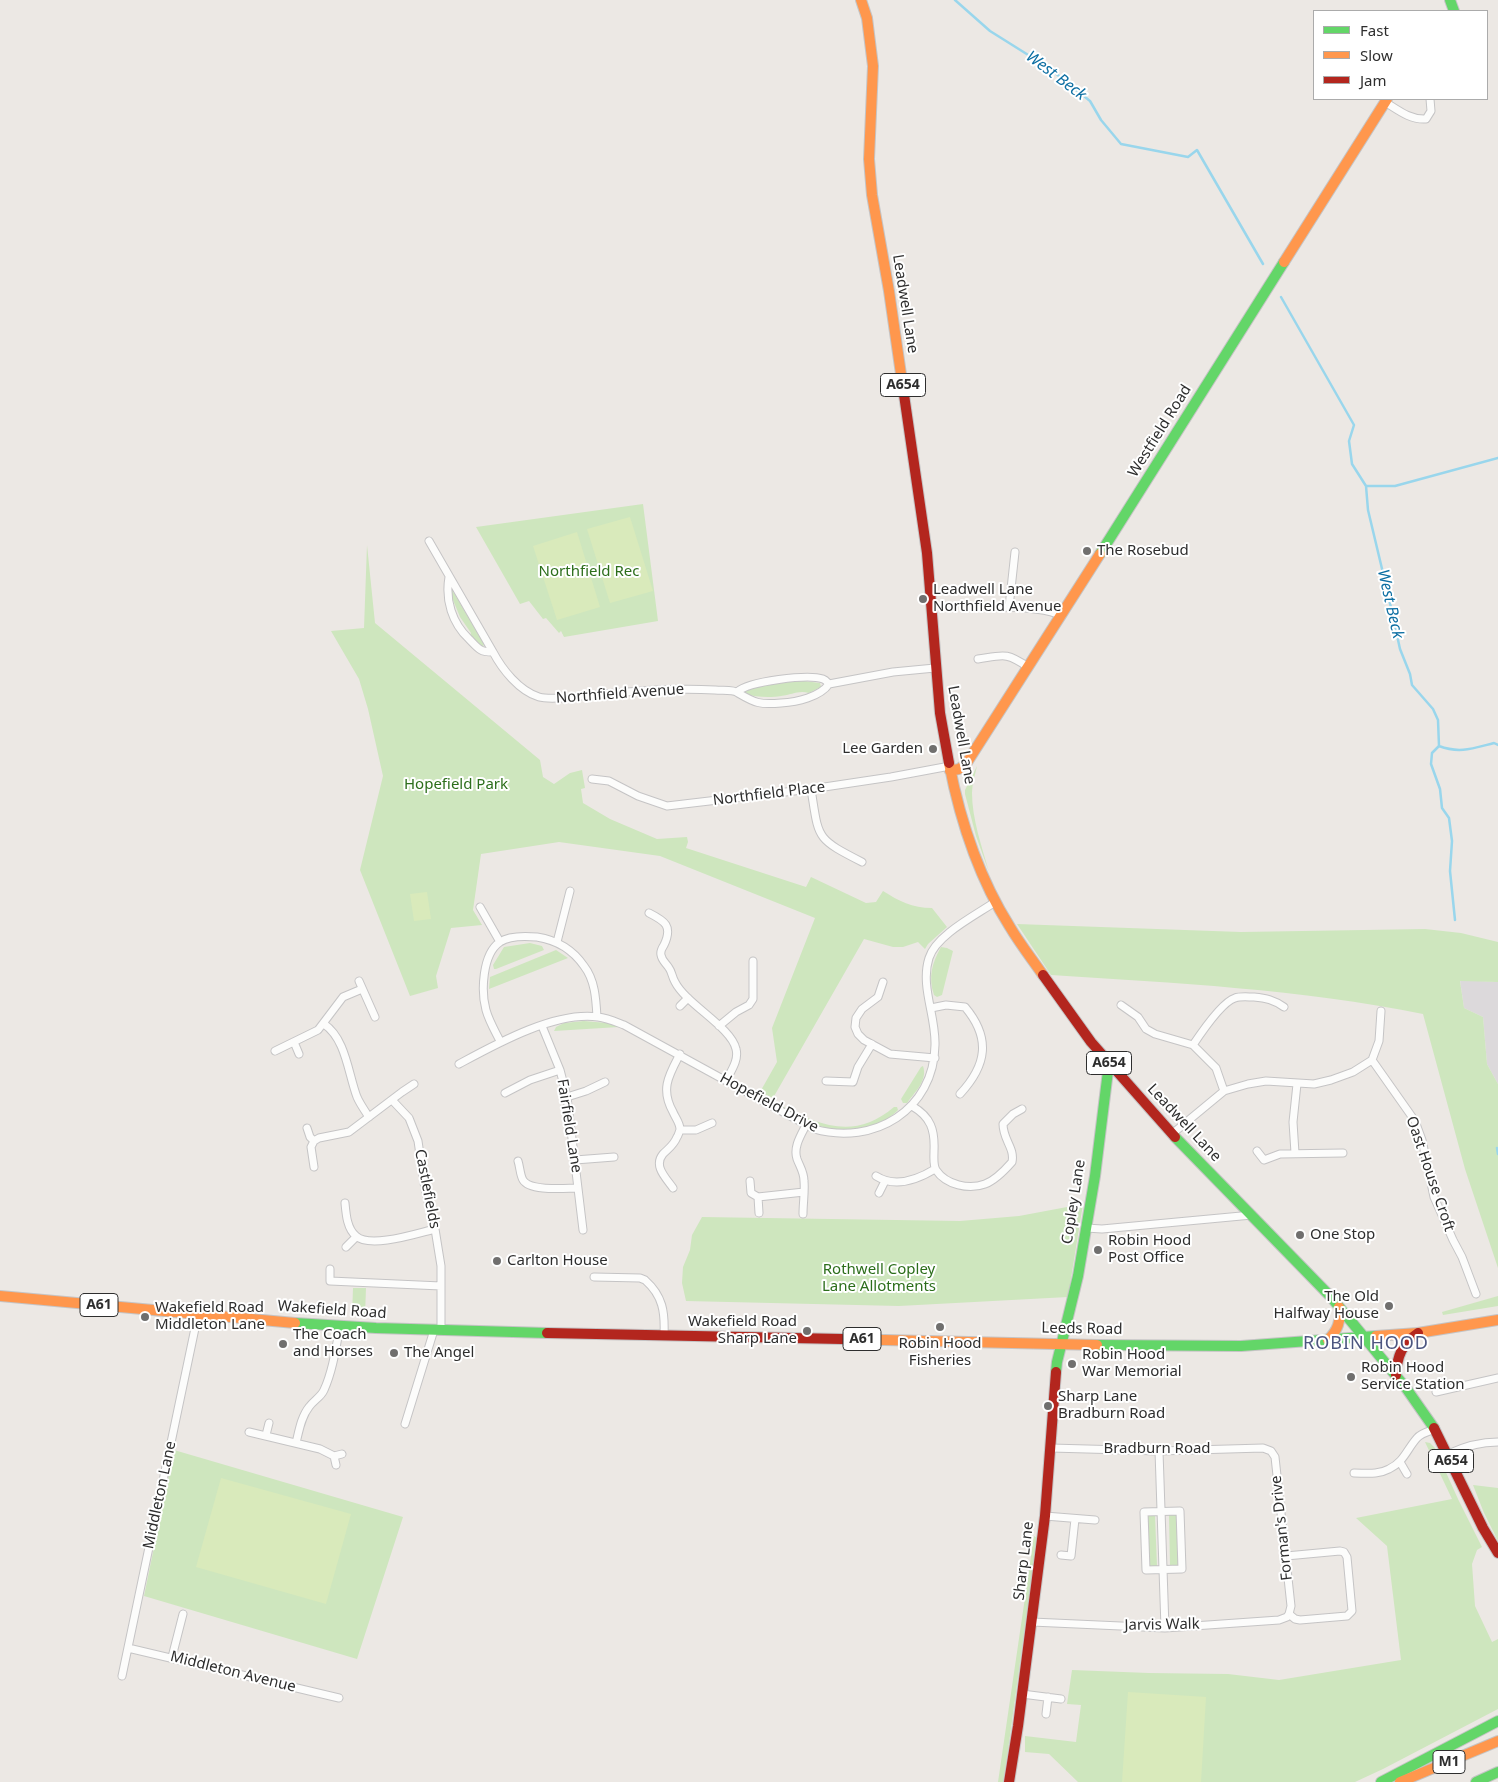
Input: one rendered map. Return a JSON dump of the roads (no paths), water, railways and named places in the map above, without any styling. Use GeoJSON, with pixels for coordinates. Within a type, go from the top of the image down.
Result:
{"type":"FeatureCollection","features":[{"type":"Feature","properties":{"kind":"main road","name":"Leadwell Lane"},"geometry":{"type":"LineString","coordinates":[[860,0],[867,18],[873,66],[870,160],[872,196],[889,291],[927,553],[940,712],[950,768],[972,849],[995,902],[1061,1002],[1091,1042],[1172,1134],[1252,1215],[1339,1307],[1364,1337]]}},
{"type":"Feature","properties":{"kind":"main road","name":"Westfield Road"},"geometry":{"type":"LineString","coordinates":[[950,768],[959,769],[966,764],[1062,616],[1386,100]]}},
{"type":"Feature","properties":{"kind":"main road","name":"Copley Lane"},"geometry":{"type":"LineString","coordinates":[[1061,1344],[1074,1297],[1095,1176],[1109,1063]]}},
{"type":"Feature","properties":{"kind":"main road","name":"Wakefield Road"},"geometry":{"type":"LineString","coordinates":[[0,1296],[340,1326],[664,1335]]}},
{"type":"Feature","properties":{"kind":"main road"},"geometry":{"type":"LineString","coordinates":[[1328,1340],[1335,1334],[1339,1326],[1339,1307]]}},
{"type":"Feature","properties":{"kind":"main road","name":"Leeds Road"},"geometry":{"type":"LineString","coordinates":[[664,1335],[1241,1346],[1418,1333],[1498,1320]]}},
{"type":"Feature","properties":{"kind":"main road"},"geometry":{"type":"LineString","coordinates":[[1396,1375],[1399,1352],[1409,1339],[1418,1333]]}},
{"type":"Feature","properties":{"kind":"main road","name":"A654"},"geometry":{"type":"LineString","coordinates":[[1364,1337],[1422,1408],[1448,1454],[1465,1494],[1498,1553]]}},
{"type":"Feature","properties":{"kind":"main road","name":"Sharp Lane"},"geometry":{"type":"LineString","coordinates":[[1009,1782],[1045,1516],[1057,1362],[1061,1344]]}},
{"type":"Feature","properties":{"kind":"main road"},"geometry":{"type":"LineString","coordinates":[[1381,1782],[1498,1721]]}},
{"type":"Feature","properties":{"kind":"main road","name":"M1"},"geometry":{"type":"LineString","coordinates":[[1400,1782],[1498,1741]]}},
{"type":"Feature","properties":{"kind":"main road","name":"M1"},"geometry":{"type":"LineString","coordinates":[[1476,1782],[1498,1772]]}},
{"type":"Feature","properties":{"kind":"street"},"geometry":{"type":"LineString","coordinates":[[1386,100],[1404,114],[1418,120],[1426,119],[1431,111],[1430,100]]}},
{"type":"Feature","properties":{"kind":"street","name":"Northfield Avenue"},"geometry":{"type":"LineString","coordinates":[[429,541],[499,662],[526,691],[537,697],[563,698],[673,688],[737,692],[749,700],[765,704],[783,703],[819,693],[830,684],[887,673],[935,668]]}},
{"type":"Feature","properties":{"kind":"street"},"geometry":{"type":"LineString","coordinates":[[1009,607],[1015,552]]}},
{"type":"Feature","properties":{"kind":"street","name":"Northfield Avenue"},"geometry":{"type":"LineString","coordinates":[[450,577],[448,595],[451,612],[456,624],[462,633],[481,650],[493,652]]}},
{"type":"Feature","properties":{"kind":"street"},"geometry":{"type":"LineString","coordinates":[[998,607],[1044,610],[1062,616]]}},
{"type":"Feature","properties":{"kind":"street"},"geometry":{"type":"LineString","coordinates":[[978,659],[1014,657],[1028,667]]}},
{"type":"Feature","properties":{"kind":"street","name":"Northfield Avenue"},"geometry":{"type":"LineString","coordinates":[[737,692],[742,687],[750,684],[783,679],[823,679],[830,684]]}},
{"type":"Feature","properties":{"kind":"street","name":"Northfield Place"},"geometry":{"type":"LineString","coordinates":[[592,779],[608,781],[638,796],[667,806],[811,789],[950,768]]}},
{"type":"Feature","properties":{"kind":"street"},"geometry":{"type":"LineString","coordinates":[[811,789],[816,822],[821,837],[831,846],[862,862]]}},
{"type":"Feature","properties":{"kind":"street"},"geometry":{"type":"LineString","coordinates":[[557,942],[570,891]]}},
{"type":"Feature","properties":{"kind":"street","name":"Hopefield Drive"},"geometry":{"type":"LineString","coordinates":[[459,1064],[520,1032],[563,1019],[581,1016],[597,1017],[624,1025],[680,1054],[806,1125],[840,1134],[864,1132],[888,1124],[912,1106],[924,1087],[934,1058],[935,1044],[927,970],[929,958],[934,948],[941,939],[995,902]]}},
{"type":"Feature","properties":{"kind":"street"},"geometry":{"type":"LineString","coordinates":[[480,907],[500,942]]}},
{"type":"Feature","properties":{"kind":"street"},"geometry":{"type":"LineString","coordinates":[[650,914],[666,922],[668,938],[661,951],[661,956],[680,989],[733,1041],[736,1049],[735,1063],[726,1080]]}},
{"type":"Feature","properties":{"kind":"street"},"geometry":{"type":"LineString","coordinates":[[500,1042],[486,1010],[483,993],[484,976],[488,960],[500,942],[511,938],[526,936],[557,942],[573,953],[585,966],[592,981],[597,1017]]}},
{"type":"Feature","properties":{"kind":"street"},"geometry":{"type":"LineString","coordinates":[[719,1026],[736,1012],[749,1005],[753,999],[753,961]]}},
{"type":"Feature","properties":{"kind":"street"},"geometry":{"type":"LineString","coordinates":[[358,981],[375,1017]]}},
{"type":"Feature","properties":{"kind":"street"},"geometry":{"type":"LineString","coordinates":[[883,982],[878,997],[862,1009],[856,1018],[855,1027],[858,1034],[890,1054],[934,1058]]}},
{"type":"Feature","properties":{"kind":"street"},"geometry":{"type":"LineString","coordinates":[[275,1051],[308,1036],[324,1024],[343,997],[362,989]]}},
{"type":"Feature","properties":{"kind":"street"},"geometry":{"type":"LineString","coordinates":[[680,1006],[688,998]]}},
{"type":"Feature","properties":{"kind":"street"},"geometry":{"type":"LineString","coordinates":[[1193,1045],[1203,1029],[1225,1004],[1234,998],[1262,998],[1275,1001],[1284,1007]]}},
{"type":"Feature","properties":{"kind":"street"},"geometry":{"type":"LineString","coordinates":[[931,1008],[946,1005],[965,1007],[981,1032],[984,1044],[982,1059],[970,1083],[960,1094]]}},
{"type":"Feature","properties":{"kind":"street"},"geometry":{"type":"LineString","coordinates":[[1121,1005],[1138,1017],[1146,1029],[1154,1034],[1193,1045],[1216,1068],[1224,1091]]}},
{"type":"Feature","properties":{"kind":"street"},"geometry":{"type":"LineString","coordinates":[[1172,1134],[1224,1091],[1266,1081],[1314,1084],[1353,1072],[1372,1060],[1379,1041],[1381,1011]]}},
{"type":"Feature","properties":{"kind":"street"},"geometry":{"type":"LineString","coordinates":[[324,1024],[332,1029],[337,1038],[358,1100],[369,1117]]}},
{"type":"Feature","properties":{"kind":"street","name":"Fairfield Lane"},"geometry":{"type":"LineString","coordinates":[[542,1026],[560,1070],[567,1096],[583,1230]]}},
{"type":"Feature","properties":{"kind":"street"},"geometry":{"type":"LineString","coordinates":[[294,1042],[299,1054]]}},
{"type":"Feature","properties":{"kind":"street"},"geometry":{"type":"LineString","coordinates":[[826,1081],[852,1082],[858,1067],[872,1044]]}},
{"type":"Feature","properties":{"kind":"street"},"geometry":{"type":"LineString","coordinates":[[673,1188],[659,1166],[660,1159],[676,1141],[680,1130],[666,1095],[669,1075],[680,1054]]}},
{"type":"Feature","properties":{"kind":"street","name":"Oast House Croft"},"geometry":{"type":"LineString","coordinates":[[1372,1060],[1415,1121],[1424,1148],[1434,1197],[1462,1257],[1476,1294]]}},
{"type":"Feature","properties":{"kind":"street"},"geometry":{"type":"LineString","coordinates":[[505,1093],[530,1080],[560,1070]]}},
{"type":"Feature","properties":{"kind":"street"},"geometry":{"type":"LineString","coordinates":[[567,1096],[586,1091],[605,1082]]}},
{"type":"Feature","properties":{"kind":"street"},"geometry":{"type":"LineString","coordinates":[[970,1083],[979,1088]]}},
{"type":"Feature","properties":{"kind":"street"},"geometry":{"type":"LineString","coordinates":[[314,1166],[311,1147],[314,1141],[319,1138],[349,1132],[414,1084]]}},
{"type":"Feature","properties":{"kind":"street"},"geometry":{"type":"LineString","coordinates":[[1295,1153],[1293,1122],[1297,1084]]}},
{"type":"Feature","properties":{"kind":"street","name":"Castlefields"},"geometry":{"type":"LineString","coordinates":[[392,1100],[409,1118],[414,1127],[441,1266],[437,1330],[405,1424]]}},
{"type":"Feature","properties":{"kind":"street"},"geometry":{"type":"LineString","coordinates":[[912,1106],[928,1118],[932,1129],[935,1169],[948,1180],[964,1187],[986,1184],[996,1178],[1012,1162],[1013,1156],[1003,1133],[1003,1124],[1013,1114],[1022,1109]]}},
{"type":"Feature","properties":{"kind":"street"},"geometry":{"type":"LineString","coordinates":[[680,1130],[696,1130],[712,1124]]}},
{"type":"Feature","properties":{"kind":"street"},"geometry":{"type":"LineString","coordinates":[[803,1214],[804,1181],[796,1151],[799,1138],[806,1125]]}},
{"type":"Feature","properties":{"kind":"street"},"geometry":{"type":"LineString","coordinates":[[307,1128],[310,1137],[314,1141]]}},
{"type":"Feature","properties":{"kind":"street"},"geometry":{"type":"LineString","coordinates":[[1257,1151],[1264,1160],[1273,1156],[1295,1153],[1343,1153]]}},
{"type":"Feature","properties":{"kind":"street"},"geometry":{"type":"LineString","coordinates":[[574,1160],[614,1157]]}},
{"type":"Feature","properties":{"kind":"street"},"geometry":{"type":"LineString","coordinates":[[518,1160],[524,1181],[536,1188],[578,1188]]}},
{"type":"Feature","properties":{"kind":"street"},"geometry":{"type":"LineString","coordinates":[[876,1176],[884,1181],[896,1182],[912,1180],[935,1169]]}},
{"type":"Feature","properties":{"kind":"street"},"geometry":{"type":"LineString","coordinates":[[879,1193],[884,1181]]}},
{"type":"Feature","properties":{"kind":"street"},"geometry":{"type":"LineString","coordinates":[[741,1189],[750,1185],[751,1193],[758,1197],[804,1192]]}},
{"type":"Feature","properties":{"kind":"street"},"geometry":{"type":"LineString","coordinates":[[758,1197],[758,1213]]}},
{"type":"Feature","properties":{"kind":"street"},"geometry":{"type":"LineString","coordinates":[[345,1204],[347,1219],[356,1237],[368,1240],[389,1241],[435,1229]]}},
{"type":"Feature","properties":{"kind":"street"},"geometry":{"type":"LineString","coordinates":[[1086,1228],[1102,1229],[1252,1215]]}},
{"type":"Feature","properties":{"kind":"street"},"geometry":{"type":"LineString","coordinates":[[346,1247],[356,1237]]}},
{"type":"Feature","properties":{"kind":"street"},"geometry":{"type":"LineString","coordinates":[[330,1269],[330,1281],[441,1286]]}},
{"type":"Feature","properties":{"kind":"street"},"geometry":{"type":"LineString","coordinates":[[594,1277],[640,1278],[645,1280],[663,1307],[664,1335]]}},
{"type":"Feature","properties":{"kind":"street","name":"Middleton Lane"},"geometry":{"type":"LineString","coordinates":[[122,1676],[198,1314]]}},
{"type":"Feature","properties":{"kind":"street"},"geometry":{"type":"LineString","coordinates":[[296,1443],[305,1413],[310,1405],[321,1396],[325,1388],[340,1326]]}},
{"type":"Feature","properties":{"kind":"street"},"geometry":{"type":"LineString","coordinates":[[1436,1392],[1498,1378]]}},
{"type":"Feature","properties":{"kind":"street"},"geometry":{"type":"LineString","coordinates":[[266,1435],[269,1423]]}},
{"type":"Feature","properties":{"kind":"street"},"geometry":{"type":"LineString","coordinates":[[1354,1473],[1375,1473],[1388,1470],[1400,1462],[1418,1436],[1435,1429]]}},
{"type":"Feature","properties":{"kind":"street"},"geometry":{"type":"LineString","coordinates":[[249,1432],[320,1448],[338,1455],[336,1465]]}},
{"type":"Feature","properties":{"kind":"street"},"geometry":{"type":"LineString","coordinates":[[1448,1454],[1465,1446],[1481,1442],[1498,1442]]}},
{"type":"Feature","properties":{"kind":"street","name":"Bradburn Road"},"geometry":{"type":"LineString","coordinates":[[1051,1448],[1159,1451],[1264,1448]]}},
{"type":"Feature","properties":{"kind":"street","name":"Forman's Drive"},"geometry":{"type":"LineString","coordinates":[[1264,1448],[1275,1457],[1291,1606],[1289,1614]]}},
{"type":"Feature","properties":{"kind":"street"},"geometry":{"type":"LineString","coordinates":[[1159,1451],[1165,1628]]}},
{"type":"Feature","properties":{"kind":"street"},"geometry":{"type":"LineString","coordinates":[[1400,1462],[1407,1474]]}},
{"type":"Feature","properties":{"kind":"street"},"geometry":{"type":"LineString","coordinates":[[1180,1511],[1182,1569],[1164,1570],[1146,1570],[1144,1512],[1180,1511]]}},
{"type":"Feature","properties":{"kind":"street"},"geometry":{"type":"LineString","coordinates":[[1045,1516],[1095,1520]]}},
{"type":"Feature","properties":{"kind":"street"},"geometry":{"type":"LineString","coordinates":[[1061,1555],[1071,1556],[1074,1519]]}},
{"type":"Feature","properties":{"kind":"street"},"geometry":{"type":"LineString","coordinates":[[1286,1556],[1344,1552],[1347,1557],[1352,1612],[1347,1616],[1300,1620],[1295,1619],[1289,1614]]}},
{"type":"Feature","properties":{"kind":"street"},"geometry":{"type":"LineString","coordinates":[[172,1657],[183,1614]]}},
{"type":"Feature","properties":{"kind":"street","name":"Jarvis Walk"},"geometry":{"type":"LineString","coordinates":[[1032,1622],[1165,1628],[1279,1620],[1287,1617],[1289,1614]]}},
{"type":"Feature","properties":{"kind":"street","name":"Middleton Avenue"},"geometry":{"type":"LineString","coordinates":[[128,1648],[338,1698]]}},
{"type":"Feature","properties":{"kind":"street"},"geometry":{"type":"LineString","coordinates":[[1022,1694],[1061,1699]]}},
{"type":"Feature","properties":{"kind":"street"},"geometry":{"type":"LineString","coordinates":[[1046,1714],[1048,1697]]}},
{"type":"Feature","properties":{"kind":"waterway","name":"West Beck"},"geometry":{"type":"LineString","coordinates":[[955,0],[990,31],[1049,68],[1090,101],[1101,120],[1121,144],[1188,157],[1197,150],[1263,264]]}},
{"type":"Feature","properties":{"kind":"waterway","name":"West Beck"},"geometry":{"type":"LineString","coordinates":[[1281,297],[1354,425],[1349,441],[1352,464],[1366,486],[1368,510],[1400,649],[1410,674],[1412,685],[1433,709],[1438,720],[1439,746],[1432,753],[1431,764],[1440,789],[1442,808],[1449,818],[1452,841],[1450,871],[1455,920]]}},
{"type":"Feature","properties":{"kind":"waterway"},"geometry":{"type":"LineString","coordinates":[[1366,486],[1395,486],[1498,458]]}},
{"type":"Feature","properties":{"kind":"waterway"},"geometry":{"type":"LineString","coordinates":[[1439,746],[1460,750],[1494,743],[1498,745]]}},
{"type":"Feature","properties":{"kind":"waterway"},"geometry":{"type":"LineString","coordinates":[[1497,1148],[1498,1154]]}},
{"type":"Feature","properties":{"kind":"place","name":"The Rosebud"},"geometry":{"type":"Point","coordinates":[1087,551]}},
{"type":"Feature","properties":{"kind":"place","name":"Leadwell Lane Northfield Avenue"},"geometry":{"type":"Point","coordinates":[923,599]}},
{"type":"Feature","properties":{"kind":"place","name":"Lee Garden"},"geometry":{"type":"Point","coordinates":[933,749]}},
{"type":"Feature","properties":{"kind":"place","name":"One Stop"},"geometry":{"type":"Point","coordinates":[1300,1235]}},
{"type":"Feature","properties":{"kind":"place","name":"Robin Hood Post Office"},"geometry":{"type":"Point","coordinates":[1098,1250]}},
{"type":"Feature","properties":{"kind":"place","name":"Carlton House"},"geometry":{"type":"Point","coordinates":[497,1261]}},
{"type":"Feature","properties":{"kind":"place","name":"The Old Halfway House"},"geometry":{"type":"Point","coordinates":[1389,1306]}},
{"type":"Feature","properties":{"kind":"place","name":"Wakefield Road Middleton Lane"},"geometry":{"type":"Point","coordinates":[145,1317]}},
{"type":"Feature","properties":{"kind":"place","name":"Robin Hood Fisheries"},"geometry":{"type":"Point","coordinates":[940,1327]}},
{"type":"Feature","properties":{"kind":"place","name":"Wakefield Road Sharp Lane"},"geometry":{"type":"Point","coordinates":[807,1331]}},
{"type":"Feature","properties":{"kind":"place","name":"The Coach and Horses"},"geometry":{"type":"Point","coordinates":[283,1344]}},
{"type":"Feature","properties":{"kind":"place","name":"The Angel"},"geometry":{"type":"Point","coordinates":[394,1353]}},
{"type":"Feature","properties":{"kind":"place","name":"Robin Hood War Memorial"},"geometry":{"type":"Point","coordinates":[1072,1364]}},
{"type":"Feature","properties":{"kind":"place","name":"Robin Hood Service Station"},"geometry":{"type":"Point","coordinates":[1351,1377]}},
{"type":"Feature","properties":{"kind":"place","name":"Sharp Lane Bradburn Road"},"geometry":{"type":"Point","coordinates":[1048,1406]}},
{"type":"Feature","properties":{"kind":"district","name":"ROBIN HOOD"},"geometry":{"type":"Point","coordinates":[1366,1344]}},
{"type":"Feature","properties":{"kind":"park label","name":"Northfield Rec"},"geometry":{"type":"Point","coordinates":[589,572]}},
{"type":"Feature","properties":{"kind":"park label","name":"Hopefield Park"},"geometry":{"type":"Point","coordinates":[456,785]}},
{"type":"Feature","properties":{"kind":"park label","name":"Rothwell Copley Lane Allotments"},"geometry":{"type":"Point","coordinates":[879,1278]}}]}
